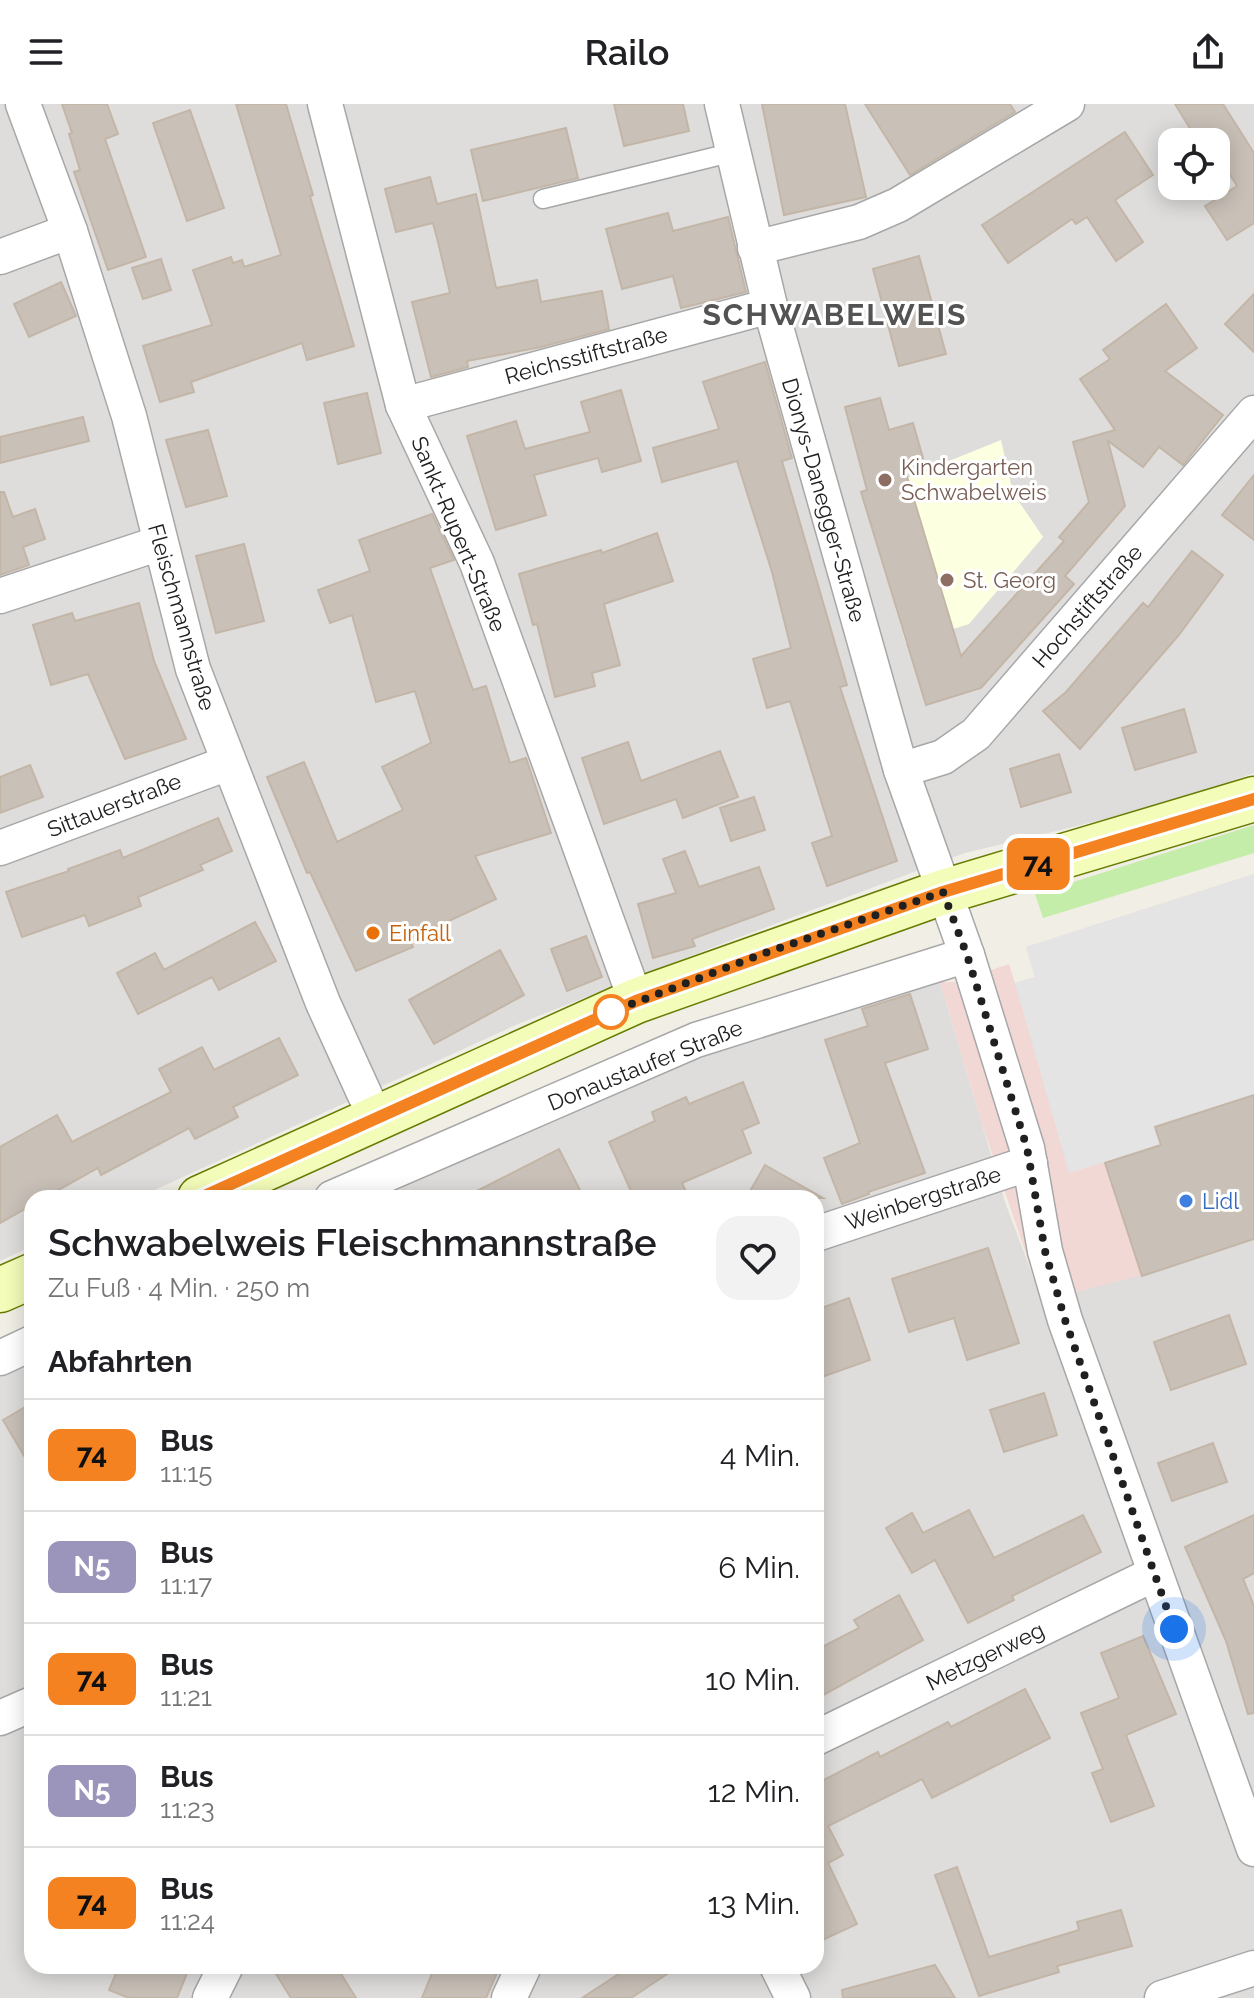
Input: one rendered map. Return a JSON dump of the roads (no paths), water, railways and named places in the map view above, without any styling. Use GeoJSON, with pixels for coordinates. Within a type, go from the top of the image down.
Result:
{"type":"FeatureCollection","features":[{"type":"Feature","properties":{"kind":"main road"},"geometry":{"type":"LineString","coordinates":[[217,1190],[636,1001],[943,892],[1254,799]]}},
{"type":"Feature","properties":{"kind":"main road"},"geometry":{"type":"LineString","coordinates":[[0,1290],[24,1280]]}},
{"type":"Feature","properties":{"kind":"street","name":"Fleischmannstraße"},"geometry":{"type":"LineString","coordinates":[[23,104],[70,231],[129,416],[193,669],[323,1003],[363,1123]]}},
{"type":"Feature","properties":{"kind":"street","name":"Sankt-Rupert-Straße"},"geometry":{"type":"LineString","coordinates":[[325,104],[403,405],[477,563],[636,1001]]}},
{"type":"Feature","properties":{"kind":"street","name":"Dionys-Danegger-Straße"},"geometry":{"type":"LineString","coordinates":[[722,104],[770,306],[901,770],[943,892]]}},
{"type":"Feature","properties":{"kind":"street"},"geometry":{"type":"LineString","coordinates":[[755,248],[859,222],[898,205],[1067,104]]}},
{"type":"Feature","properties":{"kind":"street"},"geometry":{"type":"LineString","coordinates":[[0,257],[70,231]]}},
{"type":"Feature","properties":{"kind":"street","name":"Reichsstiftstraße"},"geometry":{"type":"LineString","coordinates":[[403,405],[770,306]]}},
{"type":"Feature","properties":{"kind":"street","name":"Hochstiftstraße"},"geometry":{"type":"LineString","coordinates":[[901,770],[943,757],[976,734],[1254,413]]}},
{"type":"Feature","properties":{"kind":"street"},"geometry":{"type":"LineString","coordinates":[[0,596],[160,543]]}},
{"type":"Feature","properties":{"kind":"street","name":"Sittauerstraße"},"geometry":{"type":"LineString","coordinates":[[0,848],[228,763]]}},
{"type":"Feature","properties":{"kind":"street"},"geometry":{"type":"LineString","coordinates":[[943,892],[967,955],[1030,1163],[1045,1251],[1065,1320],[1254,1849]]}},
{"type":"Feature","properties":{"kind":"street","name":"Donaustaufer Straße"},"geometry":{"type":"LineString","coordinates":[[378,1188],[696,1040],[967,955]]}},
{"type":"Feature","properties":{"kind":"street"},"geometry":{"type":"LineString","coordinates":[[363,1123],[378,1188]]}},
{"type":"Feature","properties":{"kind":"street","name":"Weinbergstraße"},"geometry":{"type":"LineString","coordinates":[[824,1231],[1030,1163]]}},
{"type":"Feature","properties":{"kind":"street"},"geometry":{"type":"LineString","coordinates":[[0,1358],[24,1347]]}},
{"type":"Feature","properties":{"kind":"street","name":"Metzgerweg"},"geometry":{"type":"LineString","coordinates":[[824,1734],[1154,1574]]}},
{"type":"Feature","properties":{"kind":"street"},"geometry":{"type":"LineString","coordinates":[[0,1718],[24,1708]]}},
{"type":"Feature","properties":{"kind":"street"},"geometry":{"type":"LineString","coordinates":[[1162,1998],[1254,1968]]}},
{"type":"Feature","properties":{"kind":"street"},"geometry":{"type":"LineString","coordinates":[[210,1998],[222,1974]]}},
{"type":"Feature","properties":{"kind":"street"},"geometry":{"type":"LineString","coordinates":[[509,1998],[520,1974]]}},
{"type":"Feature","properties":{"kind":"street"},"geometry":{"type":"LineString","coordinates":[[781,1974],[793,1998]]}},
{"type":"Feature","properties":{"kind":"lane"},"geometry":{"type":"LineString","coordinates":[[543,199],[734,152]]}},
{"type":"Feature","properties":{"kind":"place","name":"Kindergarten Schwabelweis"},"geometry":{"type":"Point","coordinates":[885,480]}},
{"type":"Feature","properties":{"kind":"place","name":"St. Georg"},"geometry":{"type":"Point","coordinates":[947,580]}},
{"type":"Feature","properties":{"kind":"place","name":"Einfall"},"geometry":{"type":"Point","coordinates":[373,933]}},
{"type":"Feature","properties":{"kind":"place","name":"Lidl"},"geometry":{"type":"Point","coordinates":[1186,1201]}},
{"type":"Feature","properties":{"kind":"district","name":"SCHWABELWEIS"},"geometry":{"type":"Point","coordinates":[835,315]}}]}
